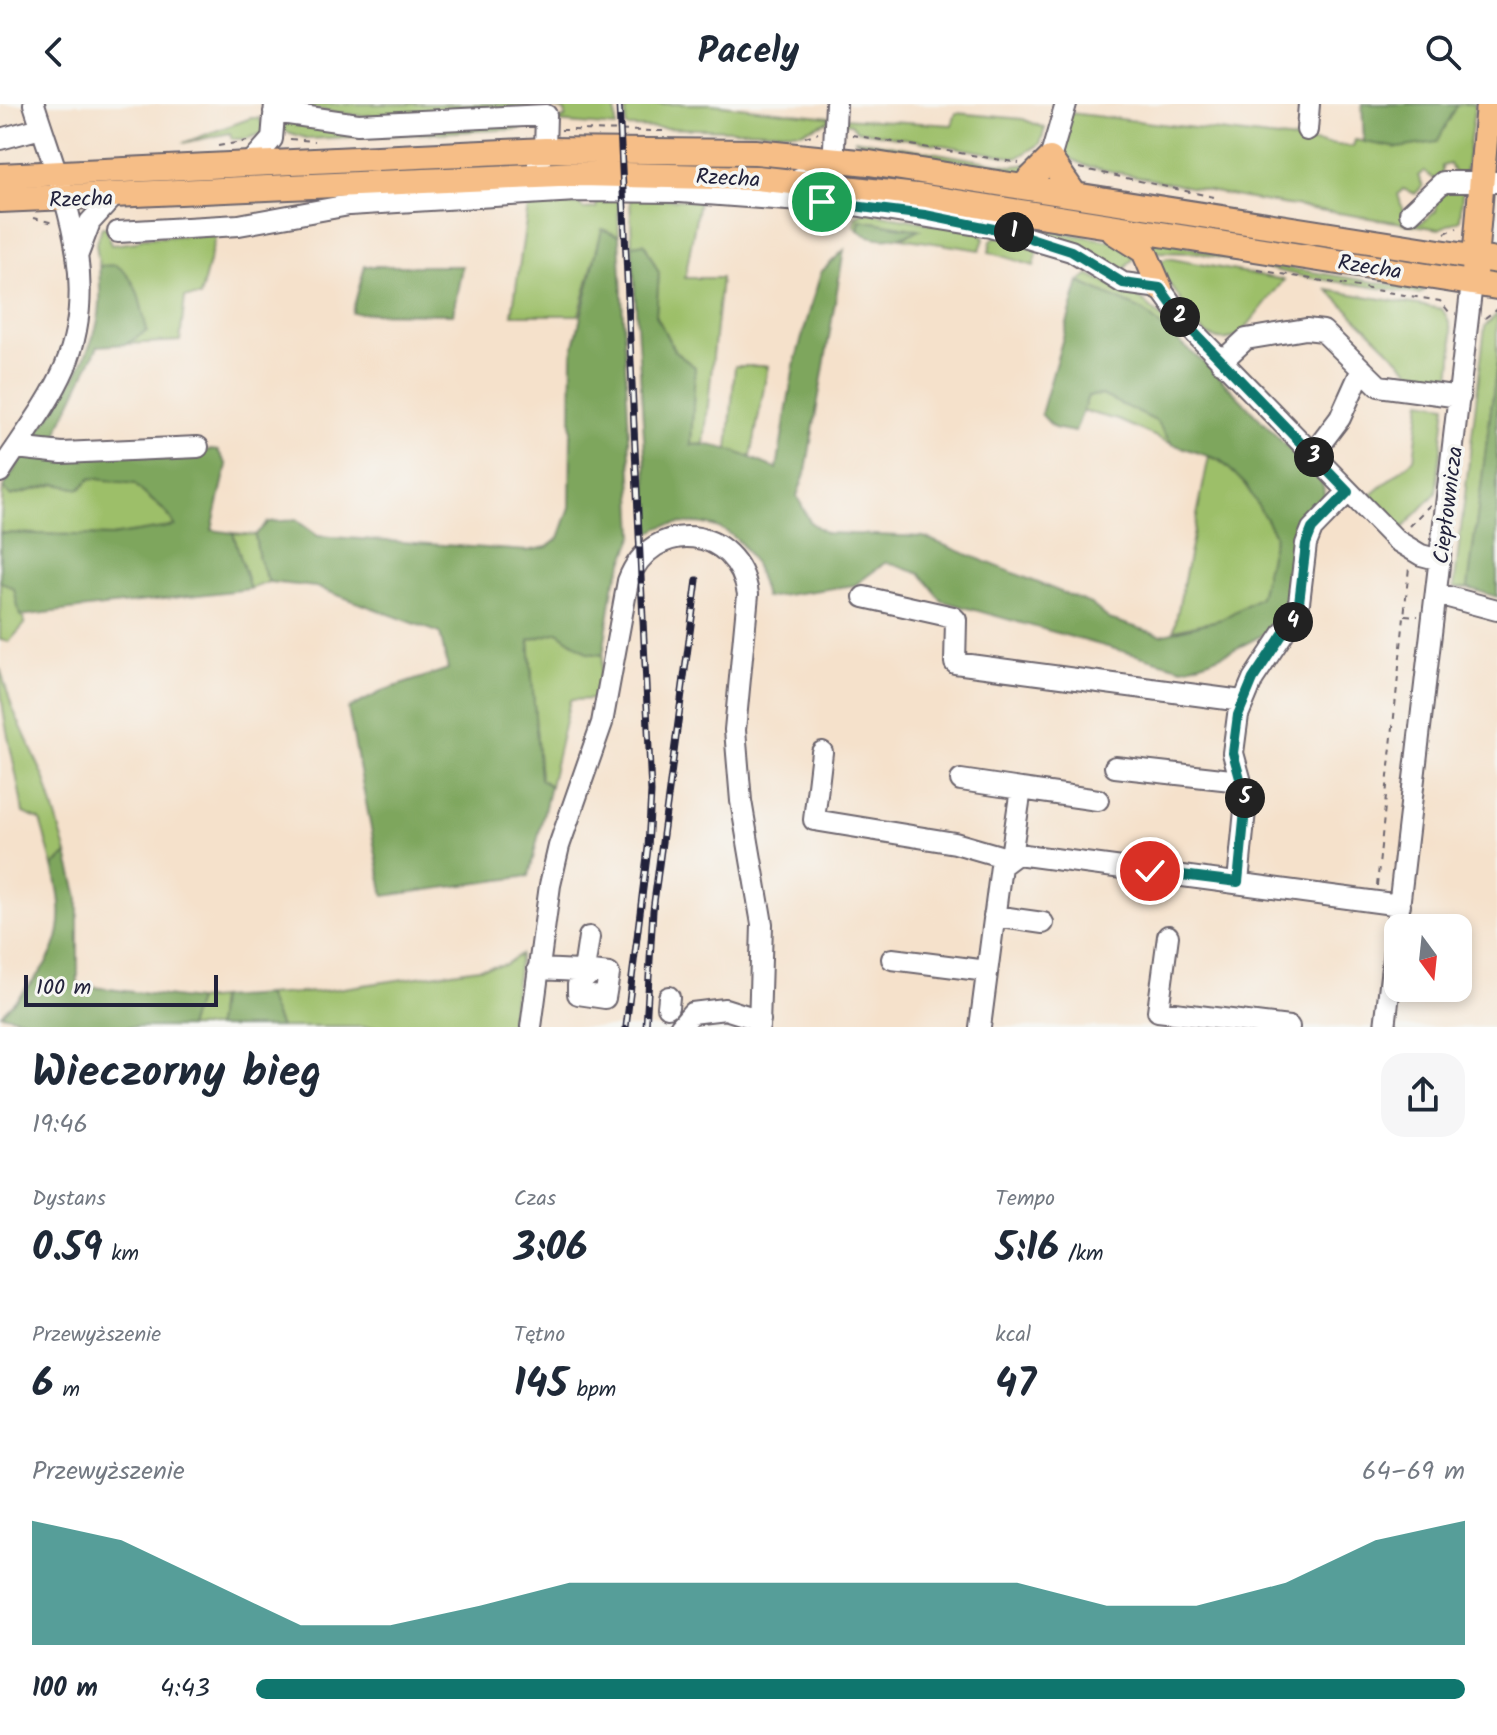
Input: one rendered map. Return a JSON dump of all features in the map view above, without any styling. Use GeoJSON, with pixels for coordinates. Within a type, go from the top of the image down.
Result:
{"type":"FeatureCollection","features":[{"type":"Feature","properties":{"kind":"main road","name":"Ciepłownicza"},"geometry":{"type":"LineString","coordinates":[[1472,283],[1486,259],[1490,182],[1488,104]]}},
{"type":"Feature","properties":{"kind":"main road","name":"Rzecha"},"geometry":{"type":"LineString","coordinates":[[0,176],[545,150],[680,149],[833,159],[1486,259]]}},
{"type":"Feature","properties":{"kind":"main road"},"geometry":{"type":"LineString","coordinates":[[1022,187],[1050,159],[1075,195]]}},
{"type":"Feature","properties":{"kind":"main road","name":"Rzecha"},"geometry":{"type":"LineString","coordinates":[[0,200],[531,175],[664,173],[788,180],[1094,223],[1497,287]]}},
{"type":"Feature","properties":{"kind":"main road"},"geometry":{"type":"LineString","coordinates":[[1094,223],[1138,245],[1160,288]]}},
{"type":"Feature","properties":{"kind":"street"},"geometry":{"type":"LineString","coordinates":[[0,472],[49,396],[73,344],[82,290],[78,254],[34,104]]}},
{"type":"Feature","properties":{"kind":"street"},"geometry":{"type":"LineString","coordinates":[[788,180],[833,168],[836,104]]}},
{"type":"Feature","properties":{"kind":"street"},"geometry":{"type":"LineString","coordinates":[[1050,159],[1066,104]]}},
{"type":"Feature","properties":{"kind":"street"},"geometry":{"type":"LineString","coordinates":[[1307,130],[1309,104]]}},
{"type":"Feature","properties":{"kind":"street"},"geometry":{"type":"LineString","coordinates":[[249,165],[272,139],[274,108],[358,124],[546,110],[545,150],[531,175]]}},
{"type":"Feature","properties":{"kind":"street"},"geometry":{"type":"LineString","coordinates":[[0,139],[41,128]]}},
{"type":"Feature","properties":{"kind":"street"},"geometry":{"type":"LineString","coordinates":[[272,139],[294,162]]}},
{"type":"Feature","properties":{"kind":"street"},"geometry":{"type":"LineString","coordinates":[[1410,213],[1443,182],[1490,182]]}},
{"type":"Feature","properties":{"kind":"street"},"geometry":{"type":"LineString","coordinates":[[238,190],[239,225]]}},
{"type":"Feature","properties":{"kind":"street"},"geometry":{"type":"LineString","coordinates":[[118,232],[239,225],[326,207],[576,191],[735,195],[854,205],[990,227],[1071,251],[1123,283],[1160,288],[1175,312],[1221,362],[1396,540],[1421,555],[1440,560]]}},
{"type":"Feature","properties":{"kind":"street"},"geometry":{"type":"LineString","coordinates":[[78,254],[90,222],[113,197]]}},
{"type":"Feature","properties":{"kind":"street","name":"Ciepłownicza"},"geometry":{"type":"LineString","coordinates":[[1385,1027],[1472,283]]}},
{"type":"Feature","properties":{"kind":"street"},"geometry":{"type":"LineString","coordinates":[[1221,362],[1246,339],[1306,329],[1323,331],[1379,386],[1460,397]]}},
{"type":"Feature","properties":{"kind":"street"},"geometry":{"type":"LineString","coordinates":[[1312,455],[1340,418],[1362,369]]}},
{"type":"Feature","properties":{"kind":"street"},"geometry":{"type":"LineString","coordinates":[[16,448],[62,453],[198,447]]}},
{"type":"Feature","properties":{"kind":"street"},"geometry":{"type":"LineString","coordinates":[[1238,882],[1246,800],[1233,753],[1242,701],[1298,611],[1306,544],[1312,529],[1348,492]]}},
{"type":"Feature","properties":{"kind":"street"},"geometry":{"type":"LineString","coordinates":[[531,1027],[554,867],[602,723],[633,568],[641,557],[676,537],[705,539],[718,545],[735,561],[748,594],[735,741],[741,801],[762,924],[760,1024],[725,1009],[692,1013],[680,1027]]}},
{"type":"Feature","properties":{"kind":"street"},"geometry":{"type":"LineString","coordinates":[[1437,594],[1497,610]]}},
{"type":"Feature","properties":{"kind":"street"},"geometry":{"type":"LineString","coordinates":[[864,597],[953,617],[956,620],[955,663],[1242,701]]}},
{"type":"Feature","properties":{"kind":"street"},"geometry":{"type":"LineString","coordinates":[[822,752],[814,820],[955,843],[1009,857],[1028,853],[1400,905]]}},
{"type":"Feature","properties":{"kind":"street"},"geometry":{"type":"LineString","coordinates":[[1115,767],[1240,781]]}},
{"type":"Feature","properties":{"kind":"street"},"geometry":{"type":"LineString","coordinates":[[961,780],[1098,800]]}},
{"type":"Feature","properties":{"kind":"street"},"geometry":{"type":"LineString","coordinates":[[980,1027],[1001,866],[1009,857],[1021,789]]}},
{"type":"Feature","properties":{"kind":"street"},"geometry":{"type":"LineString","coordinates":[[994,916],[1043,923]]}},
{"type":"Feature","properties":{"kind":"street"},"geometry":{"type":"LineString","coordinates":[[1168,936],[1158,1011],[1289,1027]]}},
{"type":"Feature","properties":{"kind":"street"},"geometry":{"type":"LineString","coordinates":[[538,969],[582,975],[589,937]]}},
{"type":"Feature","properties":{"kind":"street"},"geometry":{"type":"LineString","coordinates":[[892,959],[987,971]]}},
{"type":"Feature","properties":{"kind":"path"},"geometry":{"type":"LineString","coordinates":[[30,217],[58,225]]}},
{"type":"Feature","properties":{"kind":"path"},"geometry":{"type":"LineString","coordinates":[[1247,267],[1440,301],[1451,316]]}},
{"type":"Feature","properties":{"kind":"path"},"geometry":{"type":"LineString","coordinates":[[1396,540],[1436,498]]}},
{"type":"Feature","properties":{"kind":"path"},"geometry":{"type":"LineString","coordinates":[[1380,896],[1377,889],[1410,575],[1408,564]]}},
{"type":"Feature","properties":{"kind":"green space"},"geometry":{"type":"Polygon","coordinates":[[[283,104],[539,104],[539,106],[361,116],[283,104]]]}},
{"type":"Feature","properties":{"kind":"green space"},"geometry":{"type":"Polygon","coordinates":[[[553,104],[615,104],[616,127],[555,122],[566,117],[565,111],[553,108],[553,104]]]}},
{"type":"Feature","properties":{"kind":"green space"},"geometry":{"type":"Polygon","coordinates":[[[625,104],[712,104],[829,117],[829,121],[801,132],[626,127],[625,104]]]}},
{"type":"Feature","properties":{"kind":"green space"},"geometry":{"type":"Polygon","coordinates":[[[1362,104],[1458,104],[1437,142],[1398,148],[1364,142],[1362,104]]]}},
{"type":"Feature","properties":{"kind":"green space"},"geometry":{"type":"Polygon","coordinates":[[[1458,104],[1475,104],[1465,175],[1454,173],[1450,164],[1442,166],[1442,174],[1434,179],[1424,171],[1418,176],[1423,186],[1415,194],[1403,189],[1398,194],[1403,211],[1412,222],[1422,222],[1436,211],[1439,192],[1463,186],[1460,220],[1439,229],[1244,198],[1086,166],[1059,153],[1071,113],[1353,147],[1355,140],[1398,148],[1458,104]]]}},
{"type":"Feature","properties":{"kind":"green space"},"geometry":{"type":"Polygon","coordinates":[[[956,113],[1023,119],[1045,128],[1040,144],[1017,158],[856,130],[851,124],[844,123],[844,118],[952,125],[956,113]]]}},
{"type":"Feature","properties":{"kind":"green space"},"geometry":{"type":"Polygon","coordinates":[[[251,118],[259,118],[266,132],[246,139],[232,139],[230,133],[183,143],[251,118]]]}},
{"type":"Feature","properties":{"kind":"green space"},"geometry":{"type":"Polygon","coordinates":[[[290,120],[528,123],[520,129],[309,139],[281,130],[290,120]]]}},
{"type":"Feature","properties":{"kind":"green space"},"geometry":{"type":"Polygon","coordinates":[[[854,139],[1013,166],[1036,163],[1019,175],[966,162],[868,148],[854,139]]]}},
{"type":"Feature","properties":{"kind":"green space"},"geometry":{"type":"Polygon","coordinates":[[[618,197],[619,236],[602,230],[579,315],[512,315],[528,207],[580,204],[583,209],[596,208],[597,199],[618,197]]]}},
{"type":"Feature","properties":{"kind":"green space"},"geometry":{"type":"Polygon","coordinates":[[[630,197],[699,201],[685,278],[721,278],[704,444],[691,445],[695,367],[675,352],[656,315],[659,273],[644,243],[632,245],[630,197]]]}},
{"type":"Feature","properties":{"kind":"green space"},"geometry":{"type":"Polygon","coordinates":[[[865,212],[981,232],[984,239],[980,250],[901,238],[919,230],[860,220],[858,230],[854,226],[856,216],[865,212]]]}},
{"type":"Feature","properties":{"kind":"green space"},"geometry":{"type":"Polygon","coordinates":[[[993,217],[1116,242],[1135,257],[1121,273],[1059,240],[993,217]]]}},
{"type":"Feature","properties":{"kind":"green space"},"geometry":{"type":"Polygon","coordinates":[[[860,220],[920,230],[897,237],[872,237],[858,230],[860,220]]]}},
{"type":"Feature","properties":{"kind":"green space"},"geometry":{"type":"Polygon","coordinates":[[[102,227],[106,227],[111,245],[136,242],[142,238],[216,234],[200,297],[185,297],[180,341],[126,344],[146,330],[116,266],[99,266],[96,243],[102,227]]]}},
{"type":"Feature","properties":{"kind":"green space"},"geometry":{"type":"Polygon","coordinates":[[[602,229],[619,236],[634,535],[613,587],[603,655],[588,653],[558,632],[529,640],[540,779],[550,786],[529,876],[384,896],[348,709],[385,690],[448,669],[440,633],[316,587],[269,582],[259,560],[255,535],[268,522],[296,520],[318,536],[527,551],[547,547],[559,538],[570,507],[572,354],[602,229]]]}},
{"type":"Feature","properties":{"kind":"green space"},"geometry":{"type":"Polygon","coordinates":[[[997,235],[1038,250],[1034,266],[989,252],[991,241],[997,235]]]}},
{"type":"Feature","properties":{"kind":"green space"},"geometry":{"type":"Polygon","coordinates":[[[1155,240],[1293,269],[1425,290],[1419,294],[1306,277],[1198,253],[1152,252],[1155,240]]]}},
{"type":"Feature","properties":{"kind":"green space"},"geometry":{"type":"Polygon","coordinates":[[[644,243],[659,273],[656,315],[675,352],[695,367],[691,445],[724,448],[777,469],[794,365],[821,272],[844,250],[806,471],[797,496],[810,522],[826,533],[924,537],[1091,604],[1109,619],[1161,635],[1222,619],[1260,597],[1275,535],[1246,485],[1220,460],[1172,444],[1156,421],[1102,395],[1088,396],[1075,432],[1054,428],[1041,414],[1079,282],[1142,310],[1210,368],[1322,483],[1322,507],[1296,536],[1295,588],[1287,615],[1245,644],[1183,668],[942,601],[921,574],[886,562],[855,585],[765,598],[750,557],[733,536],[722,529],[681,523],[650,533],[632,245],[644,243]]]}},
{"type":"Feature","properties":{"kind":"green space"},"geometry":{"type":"Polygon","coordinates":[[[1167,258],[1284,280],[1240,335],[1216,339],[1198,326],[1154,266],[1167,258]]]}},
{"type":"Feature","properties":{"kind":"green space"},"geometry":{"type":"Polygon","coordinates":[[[116,265],[134,285],[147,331],[126,344],[98,346],[61,423],[54,447],[30,442],[68,388],[91,343],[99,313],[99,266],[116,265]]]}},
{"type":"Feature","properties":{"kind":"green space"},"geometry":{"type":"Polygon","coordinates":[[[365,266],[462,266],[453,314],[352,313],[365,266]]]}},
{"type":"Feature","properties":{"kind":"green space"},"geometry":{"type":"Polygon","coordinates":[[[1090,275],[1140,298],[1162,318],[1175,340],[1142,310],[1079,282],[1090,275]]]}},
{"type":"Feature","properties":{"kind":"green space"},"geometry":{"type":"Polygon","coordinates":[[[1328,290],[1442,309],[1452,336],[1449,385],[1443,389],[1423,383],[1328,290]]]}},
{"type":"Feature","properties":{"kind":"green space"},"geometry":{"type":"Polygon","coordinates":[[[1497,314],[1497,362],[1468,588],[1454,588],[1485,326],[1497,314]]]}},
{"type":"Feature","properties":{"kind":"green space"},"geometry":{"type":"Polygon","coordinates":[[[1497,362],[1497,597],[1468,588],[1497,362]]]}},
{"type":"Feature","properties":{"kind":"green space"},"geometry":{"type":"Polygon","coordinates":[[[735,366],[768,366],[751,457],[728,450],[735,366]]]}},
{"type":"Feature","properties":{"kind":"green space"},"geometry":{"type":"Polygon","coordinates":[[[1102,395],[1156,421],[1172,444],[1118,420],[1083,411],[1088,396],[1102,395]]]}},
{"type":"Feature","properties":{"kind":"green space"},"geometry":{"type":"Polygon","coordinates":[[[1421,401],[1446,405],[1436,493],[1400,531],[1367,499],[1414,459],[1421,401]]]}},
{"type":"Feature","properties":{"kind":"green space"},"geometry":{"type":"Polygon","coordinates":[[[218,451],[227,465],[212,530],[233,533],[250,589],[20,616],[14,589],[0,581],[0,533],[111,536],[175,526],[172,519],[135,484],[91,478],[80,489],[56,484],[10,496],[3,488],[24,455],[53,458],[218,451]]]}},
{"type":"Feature","properties":{"kind":"green space"},"geometry":{"type":"Polygon","coordinates":[[[1209,456],[1231,469],[1240,479],[1275,535],[1260,597],[1222,619],[1174,630],[1209,456]]]}},
{"type":"Feature","properties":{"kind":"green space"},"geometry":{"type":"Polygon","coordinates":[[[91,478],[135,484],[167,514],[175,527],[111,536],[0,533],[3,488],[11,496],[56,484],[80,489],[91,478]]]}},
{"type":"Feature","properties":{"kind":"green space"},"geometry":{"type":"Polygon","coordinates":[[[233,533],[255,535],[259,560],[269,582],[250,589],[233,533]]]}},
{"type":"Feature","properties":{"kind":"green space"},"geometry":{"type":"Polygon","coordinates":[[[0,581],[14,588],[25,624],[9,642],[0,640],[0,581]]]}},
{"type":"Feature","properties":{"kind":"green space"},"geometry":{"type":"Polygon","coordinates":[[[558,632],[588,653],[603,655],[596,699],[570,700],[550,786],[540,779],[529,640],[558,632]]]}},
{"type":"Feature","properties":{"kind":"green space"},"geometry":{"type":"Polygon","coordinates":[[[0,668],[12,707],[45,779],[67,854],[53,866],[40,820],[23,813],[5,723],[0,668]]]}},
{"type":"Feature","properties":{"kind":"green space"},"geometry":{"type":"Polygon","coordinates":[[[67,854],[78,897],[78,985],[197,1000],[188,1027],[38,1027],[33,1022],[1,1014],[33,981],[53,949],[59,932],[60,913],[53,866],[67,854]]]}},
{"type":"Feature","properties":{"kind":"green space"},"geometry":{"type":"Polygon","coordinates":[[[520,954],[510,1027],[280,1027],[266,995],[316,992],[506,964],[520,954]]]}},
{"type":"Feature","properties":{"kind":"green space"},"geometry":{"type":"Polygon","coordinates":[[[266,995],[280,1027],[216,1027],[219,998],[266,995]]]}},
{"type":"Feature","properties":{"kind":"green space"},"geometry":{"type":"Polygon","coordinates":[[[219,998],[216,1027],[188,1027],[197,1000],[219,998]]]}},
{"type":"Feature","properties":{"kind":"railway"},"geometry":{"type":"LineString","coordinates":[[619,104],[651,792],[648,848],[626,1027]]}},
{"type":"Feature","properties":{"kind":"railway"},"geometry":{"type":"LineString","coordinates":[[646,1027],[653,910],[697,580]]}},
{"type":"Feature","properties":{"kind":"route"},"geometry":{"type":"LineString","coordinates":[[822,202],[925,215],[1045,240],[1071,251],[1123,283],[1160,288],[1185,323],[1348,492],[1312,529],[1306,544],[1298,611],[1293,623],[1253,679],[1238,715],[1234,764],[1246,800],[1238,882],[1150,871]]}}]}
